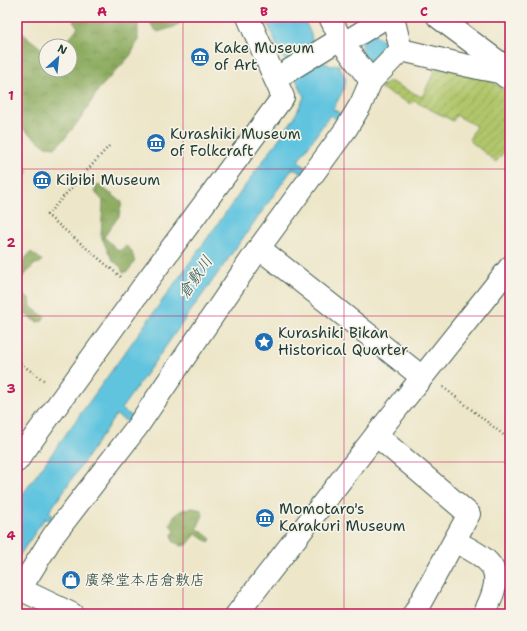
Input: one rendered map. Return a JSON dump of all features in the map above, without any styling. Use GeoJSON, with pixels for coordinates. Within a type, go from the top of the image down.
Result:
{"type":"FeatureCollection","features":[{"type":"Feature","properties":{"kind":"street"},"geometry":{"type":"LineString","coordinates":[[17,461],[139,292],[283,97],[280,76],[248,17]]}},
{"type":"Feature","properties":{"kind":"street"},"geometry":{"type":"LineString","coordinates":[[330,17],[335,44],[371,81]]}},
{"type":"Feature","properties":{"kind":"street"},"geometry":{"type":"LineString","coordinates":[[280,76],[335,44],[386,17]]}},
{"type":"Feature","properties":{"kind":"street"},"geometry":{"type":"LineString","coordinates":[[394,17],[401,50]]}},
{"type":"Feature","properties":{"kind":"street"},"geometry":{"type":"LineString","coordinates":[[438,17],[500,63],[505,76]]}},
{"type":"Feature","properties":{"kind":"street"},"geometry":{"type":"LineString","coordinates":[[401,50],[438,58],[505,76]]}},
{"type":"Feature","properties":{"kind":"street"},"geometry":{"type":"LineString","coordinates":[[72,614],[19,592],[53,536],[137,427],[259,248],[346,129],[371,81],[401,50]]}},
{"type":"Feature","properties":{"kind":"street"},"geometry":{"type":"LineString","coordinates":[[259,248],[424,375]]}},
{"type":"Feature","properties":{"kind":"street"},"geometry":{"type":"LineString","coordinates":[[237,614],[376,435],[510,267]]}},
{"type":"Feature","properties":{"kind":"street"},"geometry":{"type":"LineString","coordinates":[[376,435],[469,514],[414,614]]}},
{"type":"Feature","properties":{"kind":"street"},"geometry":{"type":"LineString","coordinates":[[455,541],[479,555],[493,567],[496,576],[495,585],[493,594],[484,614]]}},
{"type":"Feature","properties":{"kind":"path"},"geometry":{"type":"LineString","coordinates":[[108,146],[47,215],[139,292]]}},
{"type":"Feature","properties":{"kind":"path"},"geometry":{"type":"LineString","coordinates":[[17,361],[65,395]]}},
{"type":"Feature","properties":{"kind":"path"},"geometry":{"type":"LineString","coordinates":[[424,375],[510,440]]}},
{"type":"Feature","properties":{"kind":"green space"},"geometry":{"type":"Polygon","coordinates":[[[76,17],[124,17],[138,23],[138,41],[130,56],[98,90],[82,117],[65,138],[56,147],[45,146],[17,124],[17,29],[38,46],[38,78],[78,78],[78,38],[69,38],[78,27],[73,22],[76,17]]]}},
{"type":"Feature","properties":{"kind":"green space"},"geometry":{"type":"Polygon","coordinates":[[[148,17],[189,17],[174,27],[158,32],[153,28],[148,17]]]}},
{"type":"Feature","properties":{"kind":"green space"},"geometry":{"type":"Polygon","coordinates":[[[436,63],[485,76],[510,95],[510,144],[496,162],[469,140],[476,126],[456,115],[453,121],[414,101],[411,104],[380,88],[389,81],[422,97],[435,70],[436,63]]]}},
{"type":"Feature","properties":{"kind":"green space"},"geometry":{"type":"Polygon","coordinates":[[[17,162],[29,172],[17,185],[17,162]]]}},
{"type":"Feature","properties":{"kind":"green space"},"geometry":{"type":"Polygon","coordinates":[[[96,185],[99,185],[122,202],[119,216],[104,237],[119,251],[126,246],[131,250],[135,261],[128,271],[123,273],[121,267],[112,260],[101,236],[103,201],[95,192],[96,185]]]}},
{"type":"Feature","properties":{"kind":"green space"},"geometry":{"type":"Polygon","coordinates":[[[31,252],[42,260],[40,263],[35,264],[17,283],[17,268],[31,252]]]}},
{"type":"Feature","properties":{"kind":"green space"},"geometry":{"type":"Polygon","coordinates":[[[17,284],[25,296],[30,299],[31,307],[45,317],[42,321],[37,322],[17,309],[17,284]]]}},
{"type":"Feature","properties":{"kind":"green space"},"geometry":{"type":"Polygon","coordinates":[[[193,508],[201,510],[203,515],[197,528],[211,539],[209,542],[196,534],[187,545],[181,546],[173,541],[172,534],[175,531],[170,525],[171,521],[178,512],[193,508]]]}},
{"type":"Feature","properties":{"kind":"water","name":"倉敷川"},"geometry":{"type":"Polygon","coordinates":[[[265,17],[303,17],[311,34],[313,47],[319,60],[331,66],[338,64],[346,79],[344,89],[333,109],[343,115],[340,121],[330,115],[298,161],[306,168],[302,174],[293,168],[121,409],[132,416],[128,422],[116,415],[49,512],[53,515],[49,521],[45,518],[17,559],[17,502],[294,118],[304,97],[289,63],[281,56],[265,17]]]}},
{"type":"Feature","properties":{"kind":"water"},"geometry":{"type":"Polygon","coordinates":[[[370,32],[385,41],[390,51],[368,62],[361,51],[363,47],[360,40],[370,32]]]}},
{"type":"Feature","properties":{"kind":"place","name":"Kake Museum of Art"},"geometry":{"type":"Point","coordinates":[200,57]}},
{"type":"Feature","properties":{"kind":"place","name":"Kurashiki Museum of Folkcraft"},"geometry":{"type":"Point","coordinates":[156,143]}},
{"type":"Feature","properties":{"kind":"place","name":"Kibibi Museum"},"geometry":{"type":"Point","coordinates":[42,180]}},
{"type":"Feature","properties":{"kind":"place","name":"Kurashiki Bikan Historical Quarter"},"geometry":{"type":"Point","coordinates":[264,342]}},
{"type":"Feature","properties":{"kind":"place","name":"Momotaro's Karakuri Museum"},"geometry":{"type":"Point","coordinates":[265,518]}},
{"type":"Feature","properties":{"kind":"place","name":"廣榮堂本店倉敷店"},"geometry":{"type":"Point","coordinates":[71,580]}}]}
